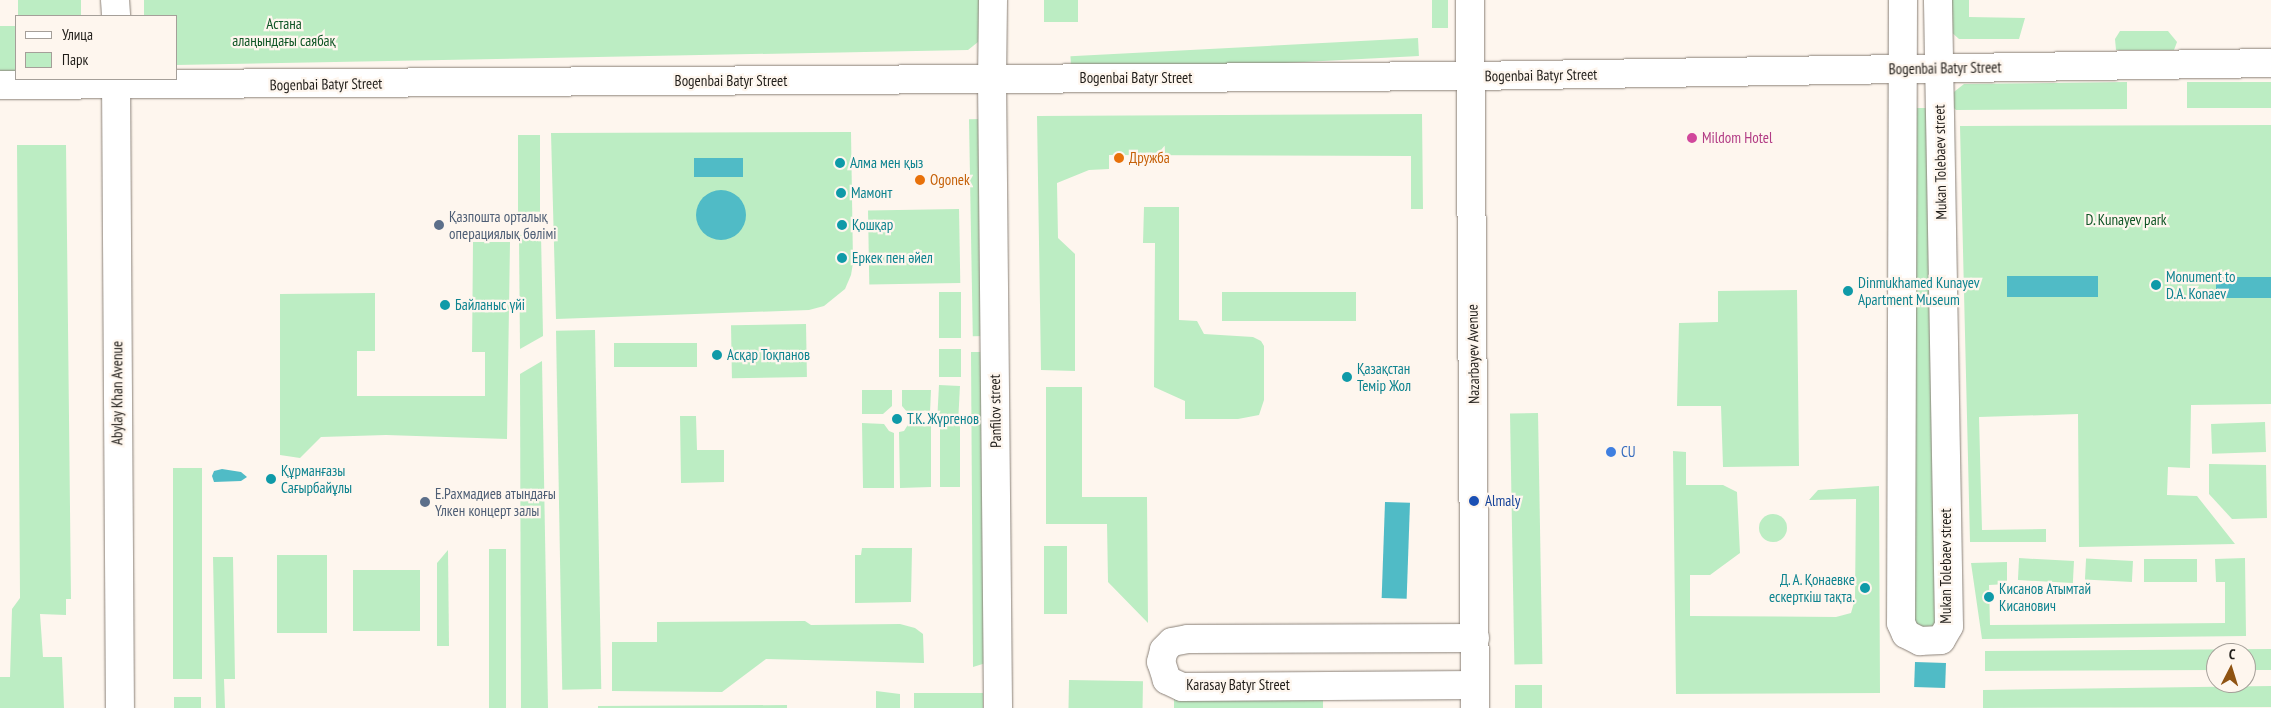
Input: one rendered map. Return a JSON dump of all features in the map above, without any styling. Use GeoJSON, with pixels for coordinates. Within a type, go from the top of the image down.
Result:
{"type":"FeatureCollection","features":[{"type":"Feature","properties":{"kind":"street"},"geometry":{"type":"LineString","coordinates":[[115,0],[116,15]]}},
{"type":"Feature","properties":{"kind":"street"},"geometry":{"type":"LineString","coordinates":[[992,79],[994,0]]}},
{"type":"Feature","properties":{"kind":"street","name":"Nazarbayev Avenue"},"geometry":{"type":"LineString","coordinates":[[1470,0],[1475,696]]}},
{"type":"Feature","properties":{"kind":"street","name":"Mukan Tolebaev street"},"geometry":{"type":"LineString","coordinates":[[1903,0],[1900,623],[1906,634],[1920,641],[1941,640],[1949,626],[1938,0]]}},
{"type":"Feature","properties":{"kind":"street","name":"Bogenbai Batyr Street"},"geometry":{"type":"LineString","coordinates":[[0,85],[116,82],[1471,76],[2271,64]]}},
{"type":"Feature","properties":{"kind":"street","name":"Panfilov street"},"geometry":{"type":"LineString","coordinates":[[992,79],[998,708]]}},
{"type":"Feature","properties":{"kind":"street","name":"Abylay Khan Avenue"},"geometry":{"type":"LineString","coordinates":[[116,82],[120,708]]}},
{"type":"Feature","properties":{"kind":"street","name":"Karasay Batyr Street"},"geometry":{"type":"LineString","coordinates":[[1475,638],[1188,639],[1172,642],[1164,650],[1161,662],[1167,680],[1182,687],[1475,696]]}},
{"type":"Feature","properties":{"kind":"green space"},"geometry":{"type":"Polygon","coordinates":[[[18,0],[81,0],[81,15],[18,15],[18,0]]]}},
{"type":"Feature","properties":{"kind":"green space","name":"Астана алаңындағы саябақ"},"geometry":{"type":"Polygon","coordinates":[[[144,0],[982,0],[981,34],[978,42],[968,50],[178,65],[178,15],[144,15],[144,0]]]}},
{"type":"Feature","properties":{"kind":"green space"},"geometry":{"type":"Polygon","coordinates":[[[1044,0],[1078,0],[1078,22],[1044,22],[1044,0]]]}},
{"type":"Feature","properties":{"kind":"green space"},"geometry":{"type":"Polygon","coordinates":[[[1432,0],[1448,0],[1448,28],[1432,28],[1432,0]]]}},
{"type":"Feature","properties":{"kind":"green space"},"geometry":{"type":"Polygon","coordinates":[[[1949,0],[1969,0],[1969,17],[2025,18],[2019,39],[1959,39],[1950,31],[1949,0]]]}},
{"type":"Feature","properties":{"kind":"green space"},"geometry":{"type":"Polygon","coordinates":[[[0,26],[15,26],[15,75],[0,75],[0,26]]]}},
{"type":"Feature","properties":{"kind":"green space"},"geometry":{"type":"Polygon","coordinates":[[[2120,31],[2168,31],[2177,42],[2174,50],[2116,50],[2115,39],[2120,31]]]}},
{"type":"Feature","properties":{"kind":"green space"},"geometry":{"type":"Polygon","coordinates":[[[1418,38],[1419,56],[1071,74],[1070,56],[1418,38]]]}},
{"type":"Feature","properties":{"kind":"green space"},"geometry":{"type":"Polygon","coordinates":[[[2127,82],[2127,109],[1956,110],[1945,99],[1964,84],[2127,82]]]}},
{"type":"Feature","properties":{"kind":"green space"},"geometry":{"type":"Polygon","coordinates":[[[2187,82],[2271,82],[2271,108],[2187,108],[2187,82]]]}},
{"type":"Feature","properties":{"kind":"green space"},"geometry":{"type":"Polygon","coordinates":[[[1909,108],[1934,108],[1939,631],[1918,633],[1909,620],[1909,108]]]}},
{"type":"Feature","properties":{"kind":"green space"},"geometry":{"type":"Polygon","coordinates":[[[1422,114],[1423,209],[1411,209],[1411,156],[1109,155],[1109,169],[1089,170],[1057,183],[1058,238],[1075,254],[1075,371],[1041,370],[1037,116],[1422,114]]]}},
{"type":"Feature","properties":{"kind":"green space"},"geometry":{"type":"Polygon","coordinates":[[[969,119],[984,119],[988,336],[973,336],[969,119]]]}},
{"type":"Feature","properties":{"kind":"green space","name":"D. Kunayev park"},"geometry":{"type":"Polygon","coordinates":[[[2271,125],[2271,404],[2191,405],[2190,468],[2168,467],[2167,495],[2197,496],[2235,544],[2079,547],[2078,414],[1979,417],[1982,530],[2046,529],[2046,542],[1970,542],[1960,126],[2271,125]]]}},
{"type":"Feature","properties":{"kind":"green space"},"geometry":{"type":"Polygon","coordinates":[[[851,132],[853,263],[851,275],[845,289],[824,306],[809,310],[556,319],[551,133],[851,132]]]}},
{"type":"Feature","properties":{"kind":"green space"},"geometry":{"type":"Polygon","coordinates":[[[518,135],[540,135],[540,222],[518,222],[518,135]]]}},
{"type":"Feature","properties":{"kind":"green space"},"geometry":{"type":"Polygon","coordinates":[[[17,145],[66,145],[71,599],[66,599],[66,615],[40,614],[43,657],[62,657],[64,708],[0,708],[0,677],[10,677],[12,609],[20,598],[17,145]]]}},
{"type":"Feature","properties":{"kind":"green space"},"geometry":{"type":"Polygon","coordinates":[[[1144,207],[1179,207],[1179,320],[1197,321],[1204,334],[1253,337],[1261,341],[1264,346],[1264,400],[1259,415],[1238,419],[1185,419],[1185,401],[1154,387],[1155,243],[1143,243],[1144,207]]]}},
{"type":"Feature","properties":{"kind":"green space"},"geometry":{"type":"Polygon","coordinates":[[[959,209],[960,283],[869,285],[868,211],[959,209]]]}},
{"type":"Feature","properties":{"kind":"green space"},"geometry":{"type":"Polygon","coordinates":[[[541,234],[543,336],[520,349],[519,235],[541,234]]]}},
{"type":"Feature","properties":{"kind":"green space"},"geometry":{"type":"Polygon","coordinates":[[[473,242],[510,242],[507,439],[386,435],[321,437],[300,458],[280,455],[280,294],[375,293],[375,351],[357,351],[357,396],[485,396],[485,352],[472,352],[473,242]]]}},
{"type":"Feature","properties":{"kind":"green space"},"geometry":{"type":"Polygon","coordinates":[[[1797,290],[1799,466],[1723,467],[1721,406],[1677,406],[1679,323],[1718,322],[1718,291],[1797,290]]]}},
{"type":"Feature","properties":{"kind":"green space"},"geometry":{"type":"Polygon","coordinates":[[[939,292],[961,292],[961,338],[939,338],[939,292]]]}},
{"type":"Feature","properties":{"kind":"green space"},"geometry":{"type":"Polygon","coordinates":[[[1222,292],[1356,292],[1356,321],[1222,321],[1222,292]]]}},
{"type":"Feature","properties":{"kind":"green space"},"geometry":{"type":"Polygon","coordinates":[[[806,324],[807,377],[732,378],[731,325],[806,324]]]}},
{"type":"Feature","properties":{"kind":"green space"},"geometry":{"type":"Polygon","coordinates":[[[595,330],[601,689],[562,690],[556,331],[595,330]]]}},
{"type":"Feature","properties":{"kind":"green space"},"geometry":{"type":"Polygon","coordinates":[[[614,343],[697,343],[697,367],[614,367],[614,343]]]}},
{"type":"Feature","properties":{"kind":"green space"},"geometry":{"type":"Polygon","coordinates":[[[939,349],[961,349],[961,377],[939,377],[939,349]]]}},
{"type":"Feature","properties":{"kind":"green space"},"geometry":{"type":"Polygon","coordinates":[[[971,352],[985,352],[989,662],[973,667],[971,352]]]}},
{"type":"Feature","properties":{"kind":"green space"},"geometry":{"type":"Polygon","coordinates":[[[542,361],[548,708],[521,708],[520,374],[542,361]]]}},
{"type":"Feature","properties":{"kind":"green space"},"geometry":{"type":"Polygon","coordinates":[[[939,385],[960,386],[958,415],[937,414],[939,385]]]}},
{"type":"Feature","properties":{"kind":"green space"},"geometry":{"type":"Polygon","coordinates":[[[1046,387],[1082,387],[1082,497],[1147,497],[1148,623],[1108,582],[1107,524],[1046,524],[1046,387]]]}},
{"type":"Feature","properties":{"kind":"green space"},"geometry":{"type":"Polygon","coordinates":[[[862,390],[892,390],[892,406],[883,414],[862,414],[862,390]]]}},
{"type":"Feature","properties":{"kind":"green space"},"geometry":{"type":"Polygon","coordinates":[[[902,390],[931,390],[930,413],[908,413],[902,406],[902,390]]]}},
{"type":"Feature","properties":{"kind":"green space"},"geometry":{"type":"Polygon","coordinates":[[[1510,413],[1538,413],[1542,664],[1514,664],[1510,413]]]}},
{"type":"Feature","properties":{"kind":"green space"},"geometry":{"type":"Polygon","coordinates":[[[680,416],[696,416],[697,450],[724,450],[724,482],[681,483],[680,416]]]}},
{"type":"Feature","properties":{"kind":"green space"},"geometry":{"type":"Polygon","coordinates":[[[2265,422],[2266,452],[2212,454],[2211,424],[2265,422]]]}},
{"type":"Feature","properties":{"kind":"green space"},"geometry":{"type":"Polygon","coordinates":[[[862,423],[884,424],[889,431],[894,433],[894,488],[863,488],[862,423]]]}},
{"type":"Feature","properties":{"kind":"green space"},"geometry":{"type":"Polygon","coordinates":[[[909,423],[931,424],[931,487],[900,488],[899,432],[904,431],[909,423]]]}},
{"type":"Feature","properties":{"kind":"green space"},"geometry":{"type":"Polygon","coordinates":[[[940,424],[960,424],[960,487],[940,487],[940,424]]]}},
{"type":"Feature","properties":{"kind":"green space"},"geometry":{"type":"Polygon","coordinates":[[[1673,451],[1686,452],[1686,485],[1723,485],[1737,492],[1740,553],[1710,575],[1690,575],[1690,616],[1836,617],[1851,613],[1855,599],[1856,499],[1809,500],[1818,490],[1879,486],[1880,693],[1676,694],[1673,451]]]}},
{"type":"Feature","properties":{"kind":"green space"},"geometry":{"type":"Polygon","coordinates":[[[2209,464],[2266,465],[2267,518],[2232,519],[2209,494],[2209,464]]]}},
{"type":"Feature","properties":{"kind":"green space"},"geometry":{"type":"Polygon","coordinates":[[[173,468],[202,468],[202,679],[173,679],[173,468]]]}},
{"type":"Feature","properties":{"kind":"green space"},"geometry":{"type":"Polygon","coordinates":[[[1773,514],[1783,518],[1787,528],[1783,538],[1773,542],[1763,538],[1759,528],[1763,518],[1773,514]]]}},
{"type":"Feature","properties":{"kind":"green space"},"geometry":{"type":"Polygon","coordinates":[[[1044,546],[1067,546],[1067,614],[1044,614],[1044,546]]]}},
{"type":"Feature","properties":{"kind":"green space"},"geometry":{"type":"Polygon","coordinates":[[[862,548],[912,548],[911,602],[855,603],[855,555],[861,555],[862,548]]]}},
{"type":"Feature","properties":{"kind":"green space"},"geometry":{"type":"Polygon","coordinates":[[[489,549],[506,549],[506,708],[489,708],[489,549]]]}},
{"type":"Feature","properties":{"kind":"green space"},"geometry":{"type":"Polygon","coordinates":[[[448,550],[449,646],[437,646],[437,563],[448,550]]]}},
{"type":"Feature","properties":{"kind":"green space"},"geometry":{"type":"Polygon","coordinates":[[[277,555],[327,555],[327,633],[277,633],[277,555]]]}},
{"type":"Feature","properties":{"kind":"green space"},"geometry":{"type":"Polygon","coordinates":[[[213,557],[233,557],[235,679],[224,679],[225,708],[216,708],[213,557]]]}},
{"type":"Feature","properties":{"kind":"green space"},"geometry":{"type":"Polygon","coordinates":[[[2019,558],[2074,561],[2073,583],[2018,580],[2019,558]]]}},
{"type":"Feature","properties":{"kind":"green space"},"geometry":{"type":"Polygon","coordinates":[[[2245,558],[2246,636],[1982,639],[1971,563],[2007,562],[2007,584],[1989,585],[1990,625],[2225,623],[2225,582],[2216,582],[2215,559],[2245,558]]]}},
{"type":"Feature","properties":{"kind":"green space"},"geometry":{"type":"Polygon","coordinates":[[[2086,559],[2133,561],[2132,582],[2085,580],[2086,559]]]}},
{"type":"Feature","properties":{"kind":"green space"},"geometry":{"type":"Polygon","coordinates":[[[2144,559],[2197,559],[2197,582],[2144,582],[2144,559]]]}},
{"type":"Feature","properties":{"kind":"green space"},"geometry":{"type":"Polygon","coordinates":[[[353,570],[420,570],[420,631],[353,631],[353,570]]]}},
{"type":"Feature","properties":{"kind":"green space"},"geometry":{"type":"Polygon","coordinates":[[[805,621],[811,625],[900,624],[915,628],[923,634],[924,663],[766,659],[722,692],[612,691],[612,642],[657,642],[657,622],[805,621]]]}},
{"type":"Feature","properties":{"kind":"green space"},"geometry":{"type":"Polygon","coordinates":[[[2206,649],[2206,670],[1985,671],[1985,651],[2206,649]]]}},
{"type":"Feature","properties":{"kind":"green space"},"geometry":{"type":"Polygon","coordinates":[[[2256,649],[2271,649],[2271,670],[2256,670],[2256,649]]]}},
{"type":"Feature","properties":{"kind":"green space"},"geometry":{"type":"Polygon","coordinates":[[[1069,680],[1143,681],[1143,708],[1069,708],[1069,680]]]}},
{"type":"Feature","properties":{"kind":"green space"},"geometry":{"type":"Polygon","coordinates":[[[1515,685],[1542,685],[1542,708],[1515,708],[1515,685]]]}},
{"type":"Feature","properties":{"kind":"green space"},"geometry":{"type":"Polygon","coordinates":[[[2256,686],[2271,686],[2271,707],[1983,708],[1983,690],[2206,687],[2206,693],[2256,693],[2256,686]]]}},
{"type":"Feature","properties":{"kind":"green space"},"geometry":{"type":"Polygon","coordinates":[[[876,691],[900,694],[900,708],[876,708],[876,691]]]}},
{"type":"Feature","properties":{"kind":"green space"},"geometry":{"type":"Polygon","coordinates":[[[914,693],[983,693],[983,708],[914,708],[914,693]]]}},
{"type":"Feature","properties":{"kind":"green space"},"geometry":{"type":"Polygon","coordinates":[[[174,697],[201,697],[201,708],[174,708],[174,697]]]}},
{"type":"Feature","properties":{"kind":"green space"},"geometry":{"type":"Polygon","coordinates":[[[1174,697],[1323,697],[1323,708],[1174,708],[1174,697]]]}},
{"type":"Feature","properties":{"kind":"green space"},"geometry":{"type":"Polygon","coordinates":[[[787,705],[787,708],[598,708],[598,706],[787,705]]]}},
{"type":"Feature","properties":{"kind":"water"},"geometry":{"type":"Polygon","coordinates":[[[694,158],[743,158],[743,177],[694,177],[694,158]]]}},
{"type":"Feature","properties":{"kind":"water"},"geometry":{"type":"Polygon","coordinates":[[[716,190],[726,190],[739,197],[746,210],[746,220],[739,233],[726,240],[716,240],[707,236],[700,229],[696,220],[696,210],[700,201],[707,194],[716,190]]]}},
{"type":"Feature","properties":{"kind":"water"},"geometry":{"type":"Polygon","coordinates":[[[2007,276],[2098,276],[2098,297],[2007,297],[2007,276]]]}},
{"type":"Feature","properties":{"kind":"water"},"geometry":{"type":"Polygon","coordinates":[[[2216,277],[2271,277],[2271,298],[2216,298],[2216,277]]]}},
{"type":"Feature","properties":{"kind":"water"},"geometry":{"type":"Polygon","coordinates":[[[222,469],[241,472],[247,477],[241,481],[214,482],[212,476],[214,471],[222,469]]]}},
{"type":"Feature","properties":{"kind":"water"},"geometry":{"type":"Polygon","coordinates":[[[1385,502],[1410,503],[1407,599],[1382,598],[1385,502]]]}},
{"type":"Feature","properties":{"kind":"water"},"geometry":{"type":"Polygon","coordinates":[[[1915,662],[1946,663],[1945,688],[1914,687],[1915,662]]]}},
{"type":"Feature","properties":{"kind":"place","name":"Mildom Hotel"},"geometry":{"type":"Point","coordinates":[1692,138]}},
{"type":"Feature","properties":{"kind":"place","name":"Дружба"},"geometry":{"type":"Point","coordinates":[1119,158]}},
{"type":"Feature","properties":{"kind":"place","name":"Алма мен қыз"},"geometry":{"type":"Point","coordinates":[840,163]}},
{"type":"Feature","properties":{"kind":"place","name":"Ogonek"},"geometry":{"type":"Point","coordinates":[920,180]}},
{"type":"Feature","properties":{"kind":"place","name":"Мамонт"},"geometry":{"type":"Point","coordinates":[841,193]}},
{"type":"Feature","properties":{"kind":"place","name":"Қазпошта орталық операциялық бөлімі"},"geometry":{"type":"Point","coordinates":[439,225]}},
{"type":"Feature","properties":{"kind":"place","name":"Қошқар"},"geometry":{"type":"Point","coordinates":[842,225]}},
{"type":"Feature","properties":{"kind":"place","name":"Еркек пен әйел"},"geometry":{"type":"Point","coordinates":[842,258]}},
{"type":"Feature","properties":{"kind":"place","name":"Monument to D.A. Konaev"},"geometry":{"type":"Point","coordinates":[2156,285]}},
{"type":"Feature","properties":{"kind":"place","name":"Dinmukhamed Kunayev Apartment Museum"},"geometry":{"type":"Point","coordinates":[1848,291]}},
{"type":"Feature","properties":{"kind":"place","name":"Байланыс үйі"},"geometry":{"type":"Point","coordinates":[445,305]}},
{"type":"Feature","properties":{"kind":"place","name":"Асқар Тоқпанов"},"geometry":{"type":"Point","coordinates":[717,355]}},
{"type":"Feature","properties":{"kind":"place","name":"Қазақстан Темір Жол"},"geometry":{"type":"Point","coordinates":[1347,377]}},
{"type":"Feature","properties":{"kind":"place","name":"Т.К. Жүргенов"},"geometry":{"type":"Point","coordinates":[897,419]}},
{"type":"Feature","properties":{"kind":"place","name":"CU"},"geometry":{"type":"Point","coordinates":[1611,452]}},
{"type":"Feature","properties":{"kind":"place","name":"Құрманғазы Сағырбайұлы"},"geometry":{"type":"Point","coordinates":[271,479]}},
{"type":"Feature","properties":{"kind":"place","name":"Almaly"},"geometry":{"type":"Point","coordinates":[1474,501]}},
{"type":"Feature","properties":{"kind":"place","name":"Е.Рахмадиев атындағы Үлкен концерт залы"},"geometry":{"type":"Point","coordinates":[425,502]}},
{"type":"Feature","properties":{"kind":"place","name":"Д. А. Қонаевке ескерткіш тақта."},"geometry":{"type":"Point","coordinates":[1865,588]}},
{"type":"Feature","properties":{"kind":"place","name":"Кисанов Атымтай Кисанович"},"geometry":{"type":"Point","coordinates":[1989,597]}}]}
